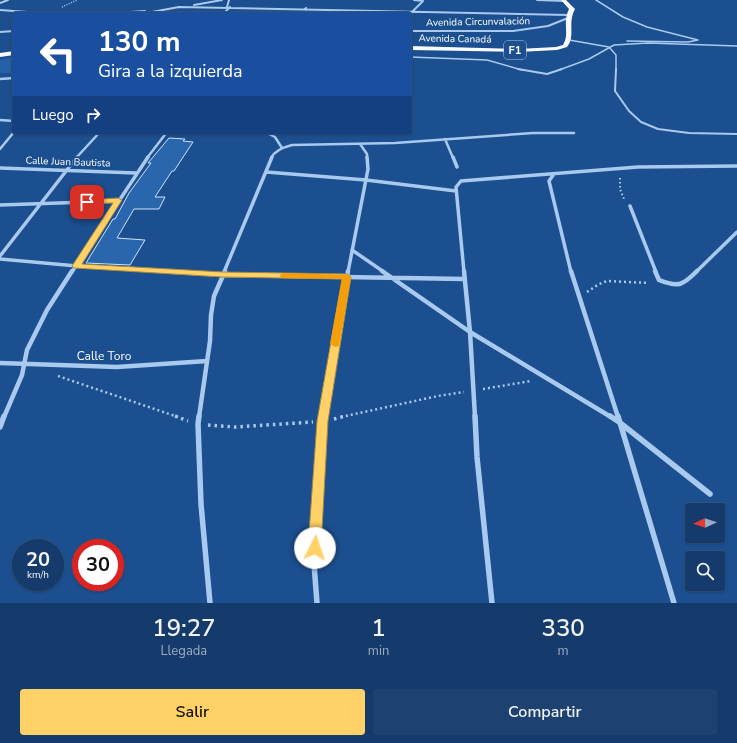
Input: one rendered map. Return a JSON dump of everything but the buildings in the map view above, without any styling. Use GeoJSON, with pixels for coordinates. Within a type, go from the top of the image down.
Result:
{"type":"FeatureCollection","features":[{"type":"Feature","properties":{"kind":"highway"},"geometry":{"type":"LineString","coordinates":[[564,1],[572,9],[568,17],[569,40]]}},
{"type":"Feature","properties":{"kind":"highway","name":"Avenida Canadá"},"geometry":{"type":"LineString","coordinates":[[412,48],[550,50],[561,49],[566,46],[569,40]]}},
{"type":"Feature","properties":{"kind":"highway"},"geometry":{"type":"LineString","coordinates":[[0,55],[12,53]]}},
{"type":"Feature","properties":{"kind":"street"},"geometry":{"type":"LineString","coordinates":[[0,3],[8,0]]}},
{"type":"Feature","properties":{"kind":"street"},"geometry":{"type":"LineString","coordinates":[[128,12],[156,10],[222,0]]}},
{"type":"Feature","properties":{"kind":"street"},"geometry":{"type":"LineString","coordinates":[[226,7],[229,0]]}},
{"type":"Feature","properties":{"kind":"street"},"geometry":{"type":"LineString","coordinates":[[412,12],[423,1],[414,0]]}},
{"type":"Feature","properties":{"kind":"street"},"geometry":{"type":"LineString","coordinates":[[536,0],[564,1]]}},
{"type":"Feature","properties":{"kind":"street"},"geometry":{"type":"LineString","coordinates":[[178,7],[307,8],[568,17]]}},
{"type":"Feature","properties":{"kind":"street"},"geometry":{"type":"LineString","coordinates":[[225,12],[231,7]]}},
{"type":"Feature","properties":{"kind":"street"},"geometry":{"type":"LineString","coordinates":[[302,12],[307,8]]}},
{"type":"Feature","properties":{"kind":"street"},"geometry":{"type":"LineString","coordinates":[[148,12],[156,10]]}},
{"type":"Feature","properties":{"kind":"street"},"geometry":{"type":"LineString","coordinates":[[0,12],[12,12]]}},
{"type":"Feature","properties":{"kind":"street","name":"Avenida Circunvalación"},"geometry":{"type":"LineString","coordinates":[[412,31],[513,31],[548,26],[568,17]]}},
{"type":"Feature","properties":{"kind":"street"},"geometry":{"type":"LineString","coordinates":[[0,32],[12,30]]}},
{"type":"Feature","properties":{"kind":"street"},"geometry":{"type":"LineString","coordinates":[[0,78],[12,78]]}},
{"type":"Feature","properties":{"kind":"street"},"geometry":{"type":"LineString","coordinates":[[0,120],[12,121]]}},
{"type":"Feature","properties":{"kind":"street"},"geometry":{"type":"LineString","coordinates":[[210,603],[201,504],[198,424],[214,296],[273,154],[282,148],[304,144],[360,144],[533,133],[574,133]]}},
{"type":"Feature","properties":{"kind":"street"},"geometry":{"type":"LineString","coordinates":[[0,149],[12,134]]}},
{"type":"Feature","properties":{"kind":"street"},"geometry":{"type":"LineString","coordinates":[[0,257],[66,170],[98,134]]}},
{"type":"Feature","properties":{"kind":"street"},"geometry":{"type":"LineString","coordinates":[[0,427],[22,376],[27,350],[47,310],[136,173],[165,134]]}},
{"type":"Feature","properties":{"kind":"street"},"geometry":{"type":"LineString","coordinates":[[269,134],[275,137],[282,148]]}},
{"type":"Feature","properties":{"kind":"street"},"geometry":{"type":"LineString","coordinates":[[445,139],[457,166]]}},
{"type":"Feature","properties":{"kind":"street"},"geometry":{"type":"LineString","coordinates":[[317,603],[314,564],[323,421],[347,277],[368,169],[367,154],[360,144]]}},
{"type":"Feature","properties":{"kind":"street"},"geometry":{"type":"LineString","coordinates":[[492,603],[477,457],[470,332],[456,187],[461,181],[619,169],[710,164],[737,166]]}},
{"type":"Feature","properties":{"kind":"street","name":"Calle Juan Bautista"},"geometry":{"type":"LineString","coordinates":[[0,168],[136,173]]}},
{"type":"Feature","properties":{"kind":"street"},"geometry":{"type":"LineString","coordinates":[[266,172],[366,180],[456,191]]}},
{"type":"Feature","properties":{"kind":"street"},"geometry":{"type":"LineString","coordinates":[[554,174],[549,181],[555,212],[578,297],[619,422],[674,603]]}},
{"type":"Feature","properties":{"kind":"street"},"geometry":{"type":"LineString","coordinates":[[0,205],[118,200]]}},
{"type":"Feature","properties":{"kind":"street"},"geometry":{"type":"LineString","coordinates":[[630,206],[659,280],[672,285],[685,283],[737,232]]}},
{"type":"Feature","properties":{"kind":"street"},"geometry":{"type":"LineString","coordinates":[[352,250],[470,332],[619,422],[710,494]]}},
{"type":"Feature","properties":{"kind":"street"},"geometry":{"type":"LineString","coordinates":[[0,257],[77,266],[223,275],[464,279]]}},
{"type":"Feature","properties":{"kind":"street","name":"Calle Toro"},"geometry":{"type":"LineString","coordinates":[[0,363],[117,367],[207,361]]}},
{"type":"Feature","properties":{"kind":"lane"},"geometry":{"type":"LineString","coordinates":[[412,57],[487,60],[530,72],[547,74],[590,59],[614,44],[634,40],[688,42],[698,40],[647,27],[623,17],[596,0]]}},
{"type":"Feature","properties":{"kind":"lane"},"geometry":{"type":"LineString","coordinates":[[569,40],[609,47],[616,55],[615,91],[629,111],[641,122],[658,129],[689,133],[737,134]]}},
{"type":"Feature","properties":{"kind":"lane"},"geometry":{"type":"LineString","coordinates":[[614,44],[648,43],[737,46]]}},
{"type":"Feature","properties":{"kind":"path"},"geometry":{"type":"LineString","coordinates":[[619,169],[622,173],[619,184],[622,198],[630,206]]}},
{"type":"Feature","properties":{"kind":"path"},"geometry":{"type":"LineString","coordinates":[[578,297],[606,282],[625,281],[637,283],[659,280]]}},
{"type":"Feature","properties":{"kind":"path"},"geometry":{"type":"LineString","coordinates":[[54,375],[198,424],[235,427],[323,421],[438,396],[548,379]]}},
{"type":"Feature","properties":{"kind":"shaded area"},"geometry":{"type":"Polygon","coordinates":[[[12,57],[12,73],[0,73],[0,60],[12,57]]]}},
{"type":"Feature","properties":{"kind":"slow traffic"},"geometry":{"type":"LineString","coordinates":[[284,276],[347,277],[335,344]]}},
{"type":"Feature","properties":{"kind":"route"},"geometry":{"type":"LineString","coordinates":[[87,202],[118,200],[77,266],[223,275],[347,277],[323,421],[315,548]]}}]}
